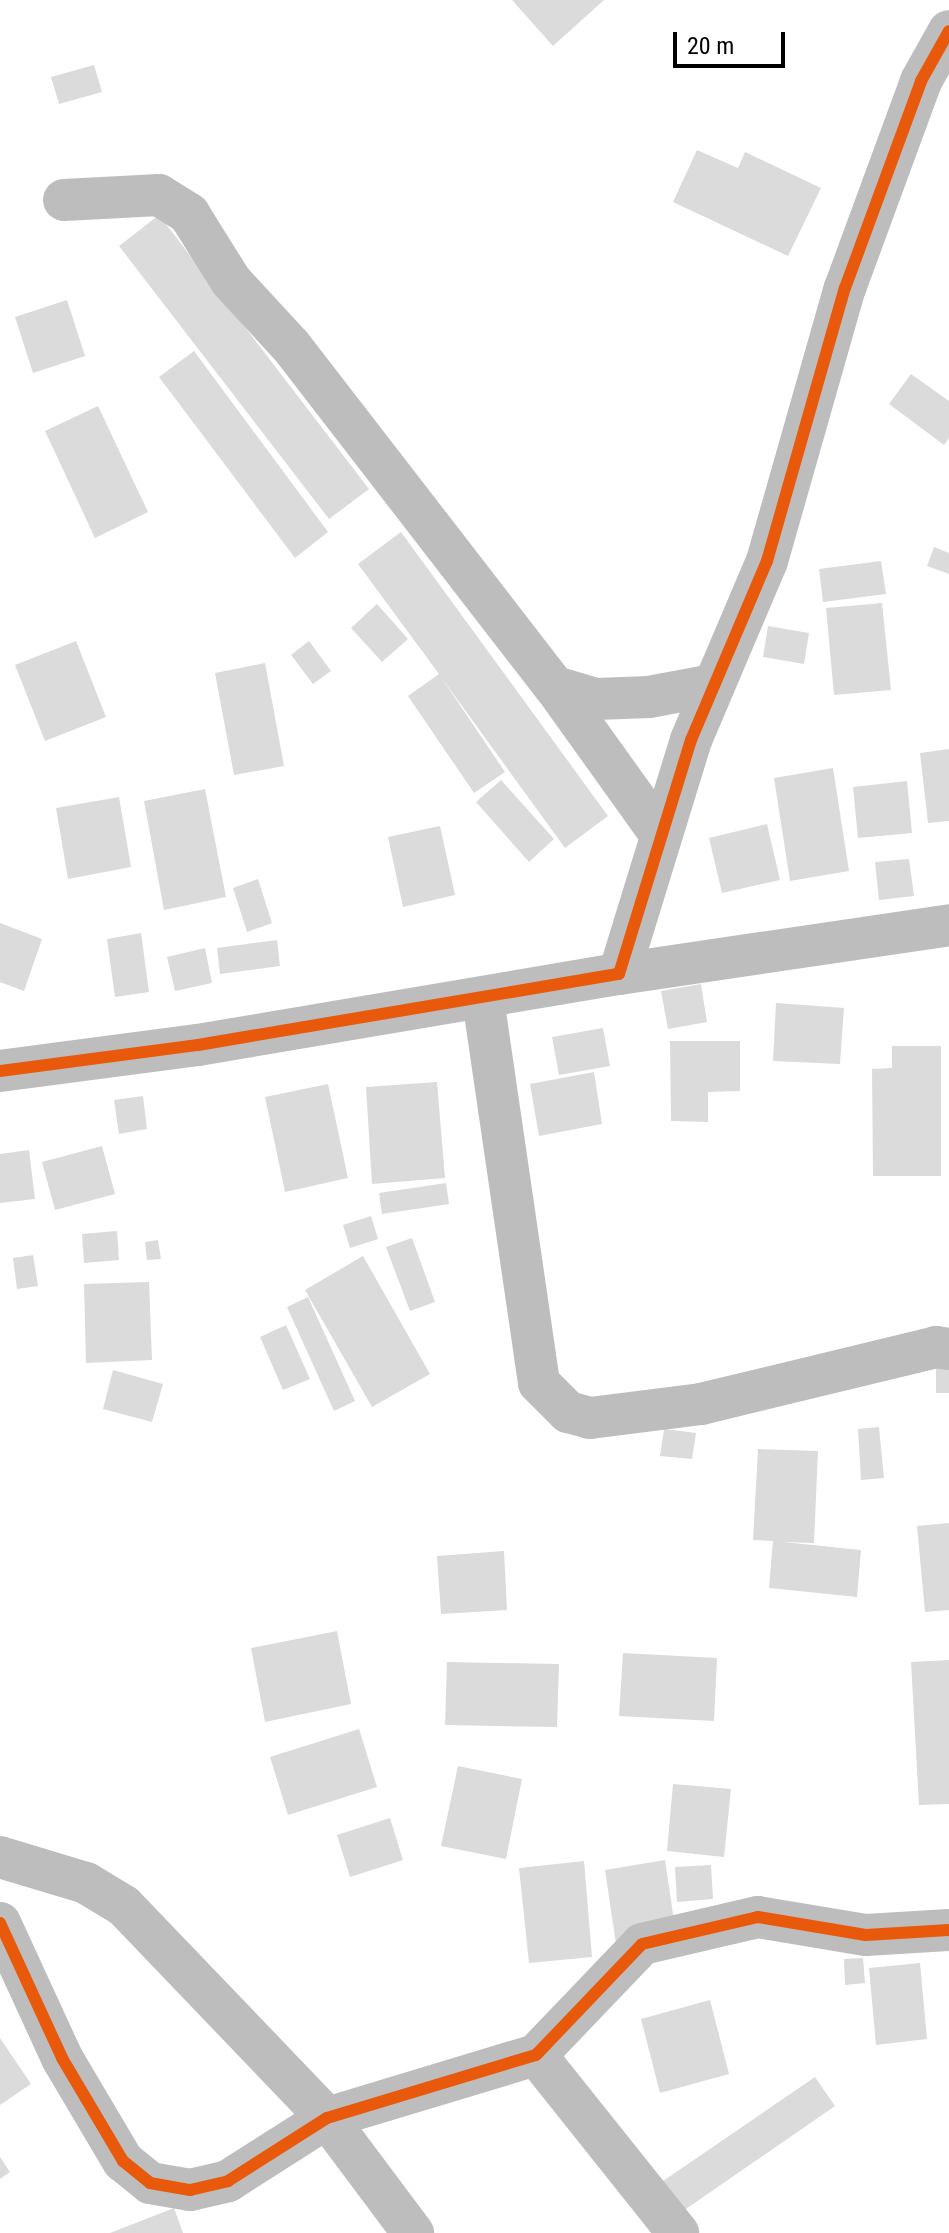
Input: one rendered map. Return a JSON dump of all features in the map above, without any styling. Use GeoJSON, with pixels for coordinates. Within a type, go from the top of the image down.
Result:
{"type":"FeatureCollection","features":[{"type":"Feature","properties":{"kind":"street"},"geometry":{"type":"LineString","coordinates":[[619,974],[661,835],[712,685],[767,561],[845,288],[921,81],[949,31]]}},
{"type":"Feature","properties":{"kind":"street"},"geometry":{"type":"LineString","coordinates":[[64,200],[159,195],[189,214],[231,281],[291,346],[555,687],[661,835]]}},
{"type":"Feature","properties":{"kind":"street"},"geometry":{"type":"LineString","coordinates":[[555,687],[596,699],[649,697],[712,685]]}},
{"type":"Feature","properties":{"kind":"street"},"geometry":{"type":"LineString","coordinates":[[0,1071],[949,925]]}},
{"type":"Feature","properties":{"kind":"street"},"geometry":{"type":"LineString","coordinates":[[483,999],[539,1383],[568,1412],[590,1418],[701,1404],[936,1347],[949,1349]]}},
{"type":"Feature","properties":{"kind":"street"},"geometry":{"type":"LineString","coordinates":[[0,1857],[86,1883],[124,1906],[327,2118],[413,2233]]}},
{"type":"Feature","properties":{"kind":"street"},"geometry":{"type":"LineString","coordinates":[[0,1923],[62,2058],[123,2161],[150,2183],[190,2190],[228,2181],[327,2118],[536,2055],[642,1944],[758,1917],[866,1935],[949,1930]]}},
{"type":"Feature","properties":{"kind":"street"},"geometry":{"type":"LineString","coordinates":[[536,2055],[678,2233]]}},
{"type":"Feature","properties":{"kind":"building"},"geometry":{"type":"Polygon","coordinates":[[[512,0],[604,0],[553,46],[512,0]]]}},
{"type":"Feature","properties":{"kind":"building"},"geometry":{"type":"Polygon","coordinates":[[[94,65],[102,92],[59,104],[51,77],[94,65]]]}},
{"type":"Feature","properties":{"kind":"building"},"geometry":{"type":"Polygon","coordinates":[[[697,150],[738,168],[745,152],[821,188],[788,256],[673,202],[697,150]]]}},
{"type":"Feature","properties":{"kind":"building"},"geometry":{"type":"Polygon","coordinates":[[[159,215],[369,489],[329,519],[119,246],[159,215]]]}},
{"type":"Feature","properties":{"kind":"building"},"geometry":{"type":"Polygon","coordinates":[[[67,300],[85,356],[33,373],[15,317],[67,300]]]}},
{"type":"Feature","properties":{"kind":"building"},"geometry":{"type":"Polygon","coordinates":[[[194,351],[328,532],[295,558],[159,377],[194,351]]]}},
{"type":"Feature","properties":{"kind":"building"},"geometry":{"type":"Polygon","coordinates":[[[911,374],[949,401],[949,438],[944,445],[889,404],[911,374]]]}},
{"type":"Feature","properties":{"kind":"building"},"geometry":{"type":"Polygon","coordinates":[[[98,406],[148,512],[95,538],[45,431],[98,406]]]}},
{"type":"Feature","properties":{"kind":"building"},"geometry":{"type":"Polygon","coordinates":[[[401,532],[608,816],[565,848],[441,677],[505,772],[474,793],[408,696],[439,674],[358,564],[401,532]]]}},
{"type":"Feature","properties":{"kind":"building"},"geometry":{"type":"Polygon","coordinates":[[[934,547],[949,553],[949,574],[927,566],[934,547]]]}},
{"type":"Feature","properties":{"kind":"building"},"geometry":{"type":"Polygon","coordinates":[[[881,561],[886,594],[823,602],[819,569],[881,561]]]}},
{"type":"Feature","properties":{"kind":"building"},"geometry":{"type":"Polygon","coordinates":[[[882,603],[891,690],[834,695],[826,608],[882,603]]]}},
{"type":"Feature","properties":{"kind":"building"},"geometry":{"type":"Polygon","coordinates":[[[377,604],[408,639],[382,662],[351,628],[377,604]]]}},
{"type":"Feature","properties":{"kind":"building"},"geometry":{"type":"Polygon","coordinates":[[[768,626],[809,633],[804,664],[763,657],[768,626]]]}},
{"type":"Feature","properties":{"kind":"building"},"geometry":{"type":"Polygon","coordinates":[[[76,641],[106,717],[45,741],[15,665],[76,641]]]}},
{"type":"Feature","properties":{"kind":"building"},"geometry":{"type":"Polygon","coordinates":[[[309,641],[331,671],[313,684],[291,655],[309,641]]]}},
{"type":"Feature","properties":{"kind":"building"},"geometry":{"type":"Polygon","coordinates":[[[265,663],[284,766],[234,775],[215,673],[265,663]]]}},
{"type":"Feature","properties":{"kind":"building"},"geometry":{"type":"Polygon","coordinates":[[[949,749],[949,821],[928,823],[920,753],[949,749]]]}},
{"type":"Feature","properties":{"kind":"building"},"geometry":{"type":"Polygon","coordinates":[[[833,768],[849,871],[790,881],[774,778],[833,768]]]}},
{"type":"Feature","properties":{"kind":"building"},"geometry":{"type":"Polygon","coordinates":[[[501,780],[554,839],[529,862],[476,802],[501,780]]]}},
{"type":"Feature","properties":{"kind":"building"},"geometry":{"type":"Polygon","coordinates":[[[907,781],[912,833],[858,838],[853,787],[907,781]]]}},
{"type":"Feature","properties":{"kind":"building"},"geometry":{"type":"Polygon","coordinates":[[[205,789],[226,897],[164,910],[144,801],[205,789]]]}},
{"type":"Feature","properties":{"kind":"building"},"geometry":{"type":"Polygon","coordinates":[[[119,797],[131,867],[68,879],[56,808],[119,797]]]}},
{"type":"Feature","properties":{"kind":"building"},"geometry":{"type":"Polygon","coordinates":[[[767,824],[780,880],[722,893],[709,838],[767,824]]]}},
{"type":"Feature","properties":{"kind":"building"},"geometry":{"type":"Polygon","coordinates":[[[440,826],[455,895],[403,907],[388,837],[440,826]]]}},
{"type":"Feature","properties":{"kind":"building"},"geometry":{"type":"Polygon","coordinates":[[[909,859],[914,896],[879,900],[875,862],[909,859]]]}},
{"type":"Feature","properties":{"kind":"building"},"geometry":{"type":"Polygon","coordinates":[[[258,879],[272,923],[247,932],[233,888],[258,879]]]}},
{"type":"Feature","properties":{"kind":"building"},"geometry":{"type":"Polygon","coordinates":[[[0,923],[42,939],[24,991],[0,982],[0,923]]]}},
{"type":"Feature","properties":{"kind":"building"},"geometry":{"type":"Polygon","coordinates":[[[141,933],[149,992],[115,997],[107,939],[141,933]]]}},
{"type":"Feature","properties":{"kind":"building"},"geometry":{"type":"Polygon","coordinates":[[[277,940],[280,966],[220,974],[217,948],[277,940]]]}},
{"type":"Feature","properties":{"kind":"building"},"geometry":{"type":"Polygon","coordinates":[[[205,948],[212,983],[175,991],[167,957],[205,948]]]}},
{"type":"Feature","properties":{"kind":"building"},"geometry":{"type":"Polygon","coordinates":[[[701,984],[707,1022],[668,1029],[661,991],[701,984]]]}},
{"type":"Feature","properties":{"kind":"building"},"geometry":{"type":"Polygon","coordinates":[[[776,1003],[844,1008],[840,1064],[773,1061],[776,1003]]]}},
{"type":"Feature","properties":{"kind":"building"},"geometry":{"type":"Polygon","coordinates":[[[603,1028],[610,1066],[559,1075],[552,1037],[603,1028]]]}},
{"type":"Feature","properties":{"kind":"building"},"geometry":{"type":"Polygon","coordinates":[[[670,1041],[740,1041],[740,1091],[708,1092],[708,1122],[671,1121],[670,1041]]]}},
{"type":"Feature","properties":{"kind":"building"},"geometry":{"type":"Polygon","coordinates":[[[892,1046],[941,1046],[941,1176],[873,1176],[872,1069],[892,1068],[892,1046]]]}},
{"type":"Feature","properties":{"kind":"building"},"geometry":{"type":"Polygon","coordinates":[[[594,1072],[602,1124],[539,1136],[530,1084],[594,1072]]]}},
{"type":"Feature","properties":{"kind":"building"},"geometry":{"type":"Polygon","coordinates":[[[437,1082],[445,1178],[372,1184],[366,1087],[437,1082]]]}},
{"type":"Feature","properties":{"kind":"building"},"geometry":{"type":"Polygon","coordinates":[[[328,1084],[348,1178],[285,1192],[265,1097],[328,1084]]]}},
{"type":"Feature","properties":{"kind":"building"},"geometry":{"type":"Polygon","coordinates":[[[143,1096],[147,1129],[119,1134],[114,1100],[143,1096]]]}},
{"type":"Feature","properties":{"kind":"building"},"geometry":{"type":"Polygon","coordinates":[[[102,1146],[115,1194],[55,1210],[42,1162],[102,1146]]]}},
{"type":"Feature","properties":{"kind":"building"},"geometry":{"type":"Polygon","coordinates":[[[29,1150],[35,1199],[0,1203],[0,1154],[29,1150]]]}},
{"type":"Feature","properties":{"kind":"building"},"geometry":{"type":"Polygon","coordinates":[[[446,1183],[449,1204],[382,1214],[379,1193],[446,1183]]]}},
{"type":"Feature","properties":{"kind":"building"},"geometry":{"type":"Polygon","coordinates":[[[371,1216],[378,1239],[350,1248],[343,1225],[371,1216]]]}},
{"type":"Feature","properties":{"kind":"building"},"geometry":{"type":"Polygon","coordinates":[[[117,1231],[119,1260],[84,1263],[82,1234],[117,1231]]]}},
{"type":"Feature","properties":{"kind":"building"},"geometry":{"type":"Polygon","coordinates":[[[412,1238],[435,1302],[410,1311],[386,1247],[412,1238]]]}},
{"type":"Feature","properties":{"kind":"building"},"geometry":{"type":"Polygon","coordinates":[[[158,1240],[161,1259],[147,1260],[145,1242],[158,1240]]]}},
{"type":"Feature","properties":{"kind":"building"},"geometry":{"type":"Polygon","coordinates":[[[33,1255],[38,1286],[17,1289],[13,1258],[33,1255]]]}},
{"type":"Feature","properties":{"kind":"building"},"geometry":{"type":"Polygon","coordinates":[[[363,1256],[430,1374],[372,1407],[305,1290],[363,1256]]]}},
{"type":"Feature","properties":{"kind":"building"},"geometry":{"type":"Polygon","coordinates":[[[149,1282],[152,1360],[86,1363],[84,1284],[149,1282]]]}},
{"type":"Feature","properties":{"kind":"building"},"geometry":{"type":"Polygon","coordinates":[[[308,1297],[355,1401],[334,1411],[287,1307],[308,1297]]]}},
{"type":"Feature","properties":{"kind":"building"},"geometry":{"type":"Polygon","coordinates":[[[286,1325],[310,1379],[283,1390],[260,1337],[286,1325]]]}},
{"type":"Feature","properties":{"kind":"building"},"geometry":{"type":"Polygon","coordinates":[[[936,1358],[949,1359],[949,1393],[936,1393],[936,1358]]]}},
{"type":"Feature","properties":{"kind":"building"},"geometry":{"type":"Polygon","coordinates":[[[113,1370],[163,1384],[152,1422],[103,1409],[113,1370]]]}},
{"type":"Feature","properties":{"kind":"building"},"geometry":{"type":"Polygon","coordinates":[[[879,1427],[884,1478],[861,1480],[858,1429],[879,1427]]]}},
{"type":"Feature","properties":{"kind":"building"},"geometry":{"type":"Polygon","coordinates":[[[664,1429],[696,1433],[692,1459],[660,1456],[664,1429]]]}},
{"type":"Feature","properties":{"kind":"building"},"geometry":{"type":"Polygon","coordinates":[[[758,1449],[818,1451],[814,1543],[783,1542],[861,1550],[857,1597],[769,1588],[773,1541],[753,1540],[758,1449]]]}},
{"type":"Feature","properties":{"kind":"building"},"geometry":{"type":"Polygon","coordinates":[[[949,1523],[949,1610],[925,1612],[917,1526],[949,1523]]]}},
{"type":"Feature","properties":{"kind":"building"},"geometry":{"type":"Polygon","coordinates":[[[504,1551],[507,1610],[441,1614],[437,1556],[504,1551]]]}},
{"type":"Feature","properties":{"kind":"building"},"geometry":{"type":"Polygon","coordinates":[[[337,1631],[351,1704],[265,1722],[251,1648],[337,1631]]]}},
{"type":"Feature","properties":{"kind":"building"},"geometry":{"type":"Polygon","coordinates":[[[623,1653],[717,1658],[714,1721],[619,1716],[623,1653]]]}},
{"type":"Feature","properties":{"kind":"building"},"geometry":{"type":"Polygon","coordinates":[[[949,1660],[949,1804],[919,1805],[911,1662],[949,1660]]]}},
{"type":"Feature","properties":{"kind":"building"},"geometry":{"type":"Polygon","coordinates":[[[447,1662],[559,1664],[557,1727],[445,1725],[447,1662]]]}},
{"type":"Feature","properties":{"kind":"building"},"geometry":{"type":"Polygon","coordinates":[[[359,1729],[377,1787],[288,1815],[270,1757],[359,1729]]]}},
{"type":"Feature","properties":{"kind":"building"},"geometry":{"type":"Polygon","coordinates":[[[458,1766],[522,1779],[506,1859],[441,1846],[458,1766]]]}},
{"type":"Feature","properties":{"kind":"building"},"geometry":{"type":"Polygon","coordinates":[[[673,1784],[731,1789],[724,1857],[667,1851],[673,1784]]]}},
{"type":"Feature","properties":{"kind":"building"},"geometry":{"type":"Polygon","coordinates":[[[390,1818],[403,1860],[350,1877],[337,1835],[390,1818]]]}},
{"type":"Feature","properties":{"kind":"building"},"geometry":{"type":"Polygon","coordinates":[[[665,1860],[676,1934],[616,1944],[605,1870],[665,1860]]]}},
{"type":"Feature","properties":{"kind":"building"},"geometry":{"type":"Polygon","coordinates":[[[584,1861],[592,1957],[529,1963],[519,1868],[584,1861]]]}},
{"type":"Feature","properties":{"kind":"building"},"geometry":{"type":"Polygon","coordinates":[[[711,1865],[713,1899],[677,1902],[675,1867],[711,1865]]]}},
{"type":"Feature","properties":{"kind":"building"},"geometry":{"type":"Polygon","coordinates":[[[863,1958],[865,1983],[845,1985],[844,1959],[863,1958]]]}},
{"type":"Feature","properties":{"kind":"building"},"geometry":{"type":"Polygon","coordinates":[[[920,1963],[927,2039],[876,2045],[869,1968],[920,1963]]]}},
{"type":"Feature","properties":{"kind":"building"},"geometry":{"type":"Polygon","coordinates":[[[710,2000],[729,2074],[660,2093],[641,2019],[710,2000]]]}},
{"type":"Feature","properties":{"kind":"building"},"geometry":{"type":"Polygon","coordinates":[[[0,2038],[31,2084],[0,2105],[0,2038]]]}},
{"type":"Feature","properties":{"kind":"building"},"geometry":{"type":"Polygon","coordinates":[[[815,2077],[835,2106],[683,2211],[663,2181],[815,2077]]]}},
{"type":"Feature","properties":{"kind":"building"},"geometry":{"type":"Polygon","coordinates":[[[0,2157],[10,2172],[0,2179],[0,2157]]]}},
{"type":"Feature","properties":{"kind":"building"},"geometry":{"type":"Polygon","coordinates":[[[174,2208],[183,2233],[110,2233],[174,2208]]]}},
{"type":"Feature","properties":{"kind":"cycle path"},"geometry":{"type":"LineString","coordinates":[[0,1071],[198,1045],[619,974],[691,740],[767,561],[845,288],[921,81],[949,31]]}},
{"type":"Feature","properties":{"kind":"cycle path"},"geometry":{"type":"LineString","coordinates":[[0,1923],[62,2058],[123,2161],[150,2183],[190,2190],[228,2181],[327,2118],[536,2055],[642,1944],[758,1917],[866,1935],[949,1930]]}}]}
